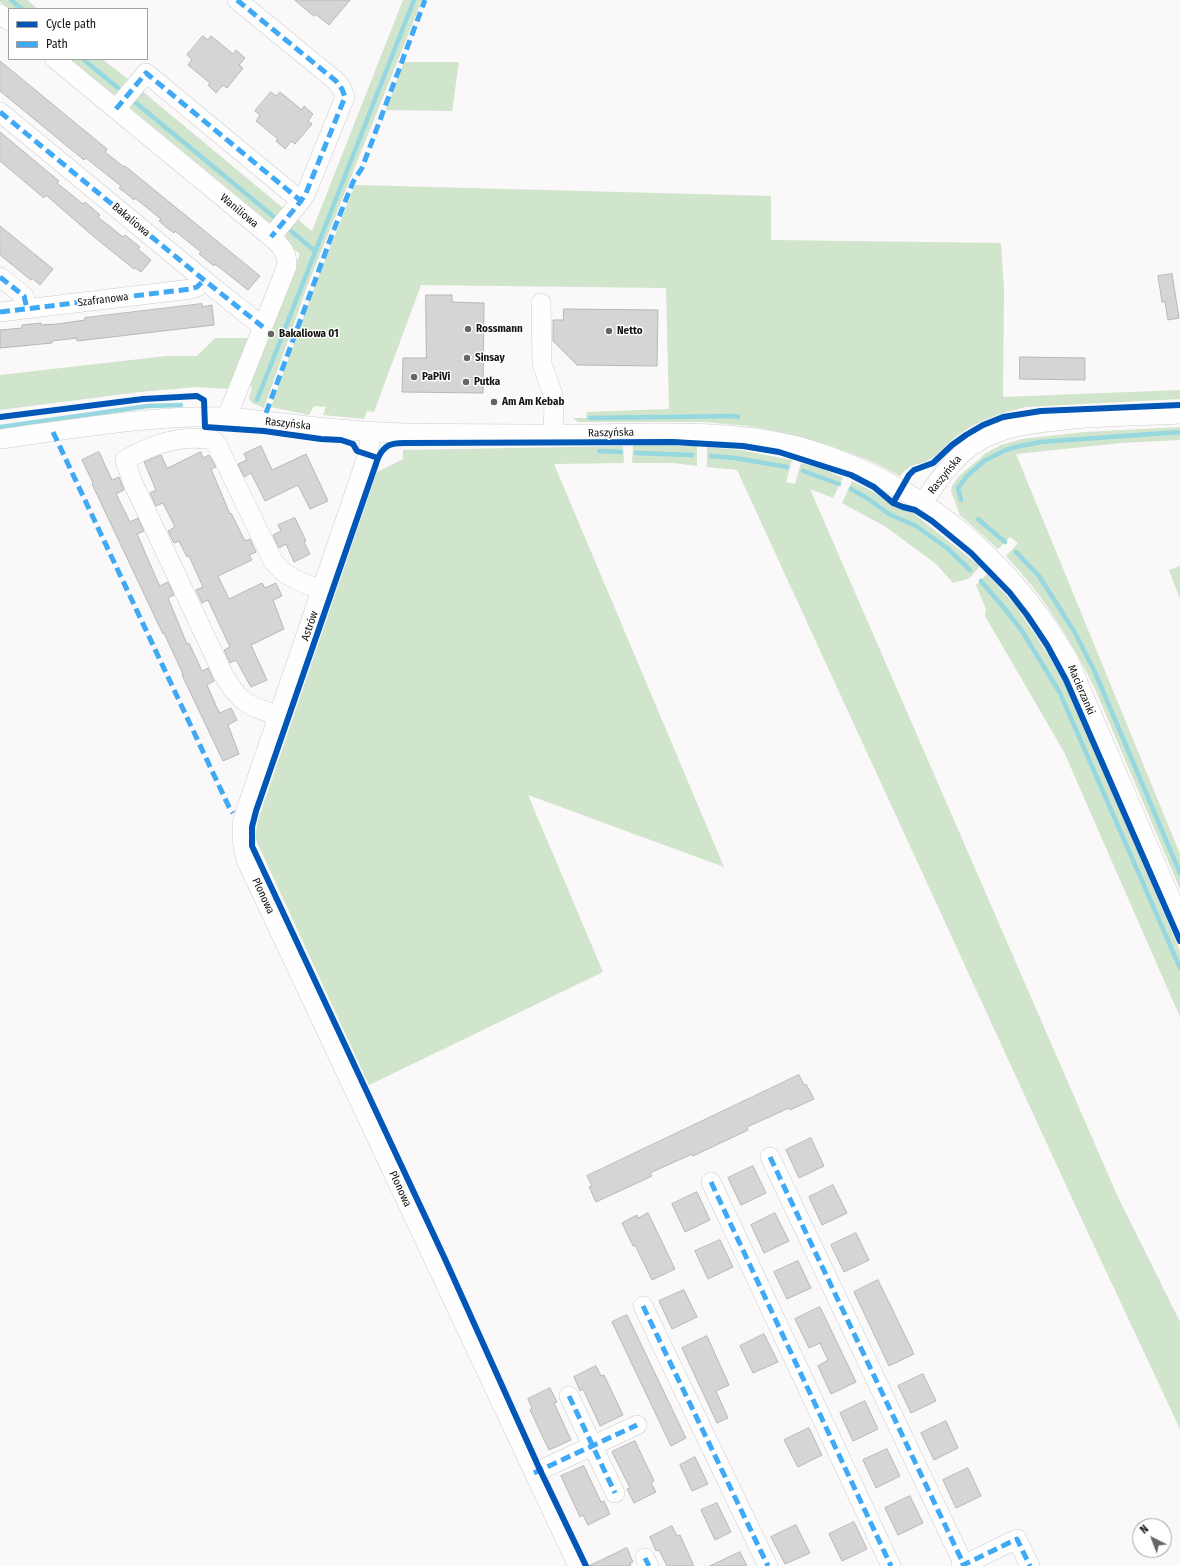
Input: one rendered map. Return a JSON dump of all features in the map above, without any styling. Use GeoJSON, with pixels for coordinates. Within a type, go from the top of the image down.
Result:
{"type":"FeatureCollection","features":[{"type":"Feature","properties":{"kind":"street"},"geometry":{"type":"LineString","coordinates":[[237,0],[336,81],[342,89],[344,97],[306,193],[271,238]]}},
{"type":"Feature","properties":{"kind":"street"},"geometry":{"type":"LineString","coordinates":[[0,14],[8,20]]}},
{"type":"Feature","properties":{"kind":"street","name":"Waniliowa"},"geometry":{"type":"LineString","coordinates":[[56,60],[282,247],[287,256],[287,266],[227,417]]}},
{"type":"Feature","properties":{"kind":"street"},"geometry":{"type":"LineString","coordinates":[[116,109],[146,73],[301,201]]}},
{"type":"Feature","properties":{"kind":"street","name":"Bakaliowa"},"geometry":{"type":"LineString","coordinates":[[0,112],[263,327]]}},
{"type":"Feature","properties":{"kind":"street"},"geometry":{"type":"LineString","coordinates":[[0,277],[24,296],[27,310]]}},
{"type":"Feature","properties":{"kind":"street","name":"Szafranowa"},"geometry":{"type":"LineString","coordinates":[[0,312],[27,310],[191,289],[197,287],[204,280]]}},
{"type":"Feature","properties":{"kind":"street"},"geometry":{"type":"LineString","coordinates":[[541,303],[542,364],[553,395],[553,434]]}},
{"type":"Feature","properties":{"kind":"street","name":"Raszyńska"},"geometry":{"type":"LineString","coordinates":[[0,440],[116,424],[174,418],[227,417],[371,432],[703,434],[748,437],[800,447],[855,466],[886,481],[923,502],[952,462],[984,438],[1003,430],[1037,423],[1088,418],[1180,414]]}},
{"type":"Feature","properties":{"kind":"street","name":"Astrów"},"geometry":{"type":"LineString","coordinates":[[238,816],[279,716],[368,454],[371,432]]}},
{"type":"Feature","properties":{"kind":"street"},"geometry":{"type":"LineString","coordinates":[[279,716],[249,705],[237,697],[231,688],[219,667],[133,483],[125,460],[139,451],[169,440],[213,440],[217,445],[278,569],[298,582],[322,590]]}},
{"type":"Feature","properties":{"kind":"street","name":"Macierzanki"},"geometry":{"type":"LineString","coordinates":[[923,502],[951,523],[994,561],[1018,586],[1058,641],[1068,659],[1180,920]]}},
{"type":"Feature","properties":{"kind":"street","name":"Plonowa"},"geometry":{"type":"LineString","coordinates":[[238,816],[242,844],[247,862],[578,1566]]}},
{"type":"Feature","properties":{"kind":"street"},"geometry":{"type":"LineString","coordinates":[[770,1157],[963,1565],[1016,1539],[1030,1566]]}},
{"type":"Feature","properties":{"kind":"street"},"geometry":{"type":"LineString","coordinates":[[711,1182],[891,1566]]}},
{"type":"Feature","properties":{"kind":"street"},"geometry":{"type":"LineString","coordinates":[[643,1306],[768,1566]]}},
{"type":"Feature","properties":{"kind":"street"},"geometry":{"type":"LineString","coordinates":[[569,1396],[615,1494]]}},
{"type":"Feature","properties":{"kind":"street"},"geometry":{"type":"LineString","coordinates":[[534,1473],[637,1425]]}},
{"type":"Feature","properties":{"kind":"green space"},"geometry":{"type":"Polygon","coordinates":[[[0,0],[27,0],[37,8],[8,8],[0,2],[0,0]]]}},
{"type":"Feature","properties":{"kind":"green space"},"geometry":{"type":"Polygon","coordinates":[[[403,0],[422,0],[308,284],[264,408],[252,403],[249,399],[252,387],[247,385],[300,254],[285,242],[286,235],[297,219],[312,231],[403,0]]]}},
{"type":"Feature","properties":{"kind":"green space"},"geometry":{"type":"Polygon","coordinates":[[[71,60],[103,60],[128,79],[114,95],[71,60]]]}},
{"type":"Feature","properties":{"kind":"green space"},"geometry":{"type":"Polygon","coordinates":[[[404,62],[459,62],[452,111],[386,110],[404,62]]]}},
{"type":"Feature","properties":{"kind":"green space"},"geometry":{"type":"Polygon","coordinates":[[[141,90],[283,208],[270,223],[128,106],[141,90]]]}},
{"type":"Feature","properties":{"kind":"green space"},"geometry":{"type":"Polygon","coordinates":[[[355,185],[771,196],[771,240],[1001,243],[1004,290],[1003,397],[1180,390],[1180,399],[1026,407],[981,421],[954,438],[932,458],[909,468],[900,476],[873,462],[834,447],[786,433],[747,426],[703,422],[578,422],[573,418],[586,418],[587,412],[669,409],[666,288],[421,285],[374,412],[367,411],[364,419],[323,415],[326,407],[314,406],[309,415],[271,407],[316,283],[355,185]]]}},
{"type":"Feature","properties":{"kind":"green space"},"geometry":{"type":"Polygon","coordinates":[[[215,338],[251,338],[230,389],[196,387],[140,392],[0,410],[0,375],[166,356],[197,356],[215,338]]]}},
{"type":"Feature","properties":{"kind":"green space"},"geometry":{"type":"Polygon","coordinates":[[[1180,427],[1180,440],[1121,443],[1016,454],[1180,854],[1180,889],[1086,671],[1044,602],[1006,556],[1018,543],[1010,537],[998,549],[960,515],[951,491],[952,486],[959,476],[986,453],[1001,445],[1022,439],[1085,432],[1180,427]]]}},
{"type":"Feature","properties":{"kind":"green space"},"geometry":{"type":"Polygon","coordinates":[[[633,445],[697,446],[697,466],[673,463],[632,463],[633,445]]]}},
{"type":"Feature","properties":{"kind":"green space"},"geometry":{"type":"Polygon","coordinates":[[[623,446],[624,463],[554,464],[724,867],[528,795],[603,972],[369,1085],[255,838],[258,820],[377,472],[403,459],[403,450],[623,446]]]}},
{"type":"Feature","properties":{"kind":"green space"},"geometry":{"type":"Polygon","coordinates":[[[707,447],[740,450],[792,460],[786,482],[795,484],[801,463],[821,468],[843,478],[833,498],[810,489],[1117,1195],[1180,1322],[1180,1429],[1082,1220],[737,470],[707,467],[707,447]]]}},
{"type":"Feature","properties":{"kind":"green space"},"geometry":{"type":"Polygon","coordinates":[[[852,481],[874,492],[897,508],[913,513],[980,566],[970,578],[953,583],[936,564],[886,527],[842,503],[852,481]]]}},
{"type":"Feature","properties":{"kind":"green space"},"geometry":{"type":"Polygon","coordinates":[[[1180,566],[1180,599],[1169,570],[1180,566]]]}},
{"type":"Feature","properties":{"kind":"green space"},"geometry":{"type":"Polygon","coordinates":[[[987,574],[1016,606],[1044,648],[1068,690],[1104,771],[1180,951],[1180,1017],[1064,752],[985,616],[986,609],[976,585],[987,574]]]}},
{"type":"Feature","properties":{"kind":"building"},"geometry":{"type":"Polygon","coordinates":[[[295,0],[350,0],[329,25],[315,14],[314,16],[295,0]]]}},
{"type":"Feature","properties":{"kind":"building"},"geometry":{"type":"Polygon","coordinates":[[[203,36],[208,40],[211,36],[233,54],[236,50],[245,58],[239,65],[243,68],[227,88],[223,85],[216,93],[208,85],[210,83],[188,65],[192,59],[187,55],[203,36]]]}},
{"type":"Feature","properties":{"kind":"building"},"geometry":{"type":"Polygon","coordinates":[[[0,61],[107,149],[105,152],[124,167],[125,166],[260,276],[248,290],[215,264],[214,266],[199,254],[201,252],[175,231],[174,233],[166,227],[159,221],[161,219],[135,198],[134,200],[119,188],[121,186],[86,158],[84,160],[0,91],[0,61]]]}},
{"type":"Feature","properties":{"kind":"building"},"geometry":{"type":"Polygon","coordinates":[[[271,92],[276,96],[280,92],[302,110],[304,106],[313,114],[308,121],[312,124],[295,144],[291,141],[285,149],[276,141],[278,139],[256,121],[260,115],[255,111],[271,92]]]}},
{"type":"Feature","properties":{"kind":"building"},"geometry":{"type":"Polygon","coordinates":[[[0,132],[59,181],[57,183],[83,204],[85,202],[92,208],[100,215],[98,217],[123,237],[125,235],[140,247],[138,249],[151,260],[141,272],[135,268],[134,269],[46,195],[44,198],[0,161],[0,132]]]}},
{"type":"Feature","properties":{"kind":"building"},"geometry":{"type":"Polygon","coordinates":[[[0,226],[53,269],[40,285],[32,278],[31,280],[0,255],[0,226]]]}},
{"type":"Feature","properties":{"kind":"building"},"geometry":{"type":"Polygon","coordinates":[[[1172,274],[1179,318],[1168,320],[1165,302],[1162,302],[1158,276],[1172,274]]]}},
{"type":"Feature","properties":{"kind":"building"},"geometry":{"type":"Polygon","coordinates":[[[426,295],[452,295],[452,302],[484,303],[483,393],[402,392],[403,358],[426,358],[426,295]]]}},
{"type":"Feature","properties":{"kind":"building"},"geometry":{"type":"Polygon","coordinates":[[[202,304],[202,307],[212,305],[214,325],[77,341],[77,338],[52,341],[52,343],[0,348],[0,330],[22,328],[22,325],[41,323],[41,325],[57,324],[85,320],[85,318],[202,304]]]}},
{"type":"Feature","properties":{"kind":"building"},"geometry":{"type":"Polygon","coordinates":[[[564,309],[658,310],[657,366],[577,365],[553,341],[553,320],[563,320],[564,309]]]}},
{"type":"Feature","properties":{"kind":"building"},"geometry":{"type":"Polygon","coordinates":[[[1020,357],[1085,358],[1085,380],[1020,379],[1020,357]]]}},
{"type":"Feature","properties":{"kind":"building"},"geometry":{"type":"Polygon","coordinates":[[[261,446],[272,470],[306,454],[328,501],[310,509],[298,485],[265,501],[251,473],[244,477],[238,464],[247,460],[244,454],[261,446]]]}},
{"type":"Feature","properties":{"kind":"building"},"geometry":{"type":"Polygon","coordinates":[[[99,452],[112,480],[119,477],[124,490],[116,494],[130,522],[138,518],[144,531],[137,534],[160,586],[168,582],[174,595],[168,598],[187,644],[189,643],[202,671],[208,668],[214,681],[207,685],[217,708],[220,713],[231,708],[237,720],[228,725],[239,754],[223,761],[82,460],[99,452]]]}},
{"type":"Feature","properties":{"kind":"building"},"geometry":{"type":"Polygon","coordinates":[[[201,452],[203,458],[209,455],[216,467],[211,469],[230,514],[231,513],[245,541],[250,539],[256,552],[249,555],[252,560],[218,576],[229,599],[262,583],[265,588],[276,583],[282,596],[273,600],[284,629],[251,645],[267,680],[251,687],[236,660],[230,663],[224,650],[230,647],[208,600],[202,603],[196,590],[203,587],[189,556],[187,557],[179,541],[174,543],[168,531],[175,527],[163,503],[156,506],[150,493],[156,490],[144,462],[161,455],[167,468],[201,452]]]}},
{"type":"Feature","properties":{"kind":"building"},"geometry":{"type":"Polygon","coordinates":[[[295,518],[306,541],[304,542],[310,554],[294,562],[286,544],[279,548],[273,535],[281,531],[278,525],[295,518]]]}},
{"type":"Feature","properties":{"kind":"building"},"geometry":{"type":"Polygon","coordinates":[[[799,1075],[814,1099],[790,1110],[789,1108],[747,1127],[748,1130],[693,1156],[692,1154],[650,1173],[652,1176],[596,1202],[589,1187],[592,1186],[587,1176],[799,1075]]]}},
{"type":"Feature","properties":{"kind":"building"},"geometry":{"type":"Polygon","coordinates":[[[811,1138],[824,1166],[799,1178],[786,1150],[811,1138]]]}},
{"type":"Feature","properties":{"kind":"building"},"geometry":{"type":"Polygon","coordinates":[[[753,1166],[766,1193],[741,1205],[728,1178],[753,1166]]]}},
{"type":"Feature","properties":{"kind":"building"},"geometry":{"type":"Polygon","coordinates":[[[833,1185],[847,1213],[822,1225],[809,1197],[833,1185]]]}},
{"type":"Feature","properties":{"kind":"building"},"geometry":{"type":"Polygon","coordinates":[[[697,1192],[710,1220],[685,1232],[672,1204],[697,1192]]]}},
{"type":"Feature","properties":{"kind":"building"},"geometry":{"type":"Polygon","coordinates":[[[648,1213],[675,1269],[652,1280],[635,1245],[633,1246],[622,1223],[637,1215],[638,1218],[648,1213]]]}},
{"type":"Feature","properties":{"kind":"building"},"geometry":{"type":"Polygon","coordinates":[[[775,1213],[789,1241],[764,1253],[751,1225],[775,1213]]]}},
{"type":"Feature","properties":{"kind":"building"},"geometry":{"type":"Polygon","coordinates":[[[856,1233],[869,1260],[844,1272],[831,1245],[856,1233]]]}},
{"type":"Feature","properties":{"kind":"building"},"geometry":{"type":"Polygon","coordinates":[[[720,1240],[733,1267],[708,1279],[695,1251],[720,1240]]]}},
{"type":"Feature","properties":{"kind":"building"},"geometry":{"type":"Polygon","coordinates":[[[798,1261],[811,1288],[787,1299],[774,1272],[798,1261]]]}},
{"type":"Feature","properties":{"kind":"building"},"geometry":{"type":"Polygon","coordinates":[[[878,1280],[914,1354],[889,1366],[854,1292],[878,1280]]]}},
{"type":"Feature","properties":{"kind":"building"},"geometry":{"type":"Polygon","coordinates":[[[684,1290],[697,1317],[672,1329],[659,1301],[684,1290]]]}},
{"type":"Feature","properties":{"kind":"building"},"geometry":{"type":"Polygon","coordinates":[[[820,1307],[856,1382],[831,1394],[818,1366],[828,1360],[820,1343],[809,1348],[795,1319],[820,1307]]]}},
{"type":"Feature","properties":{"kind":"building"},"geometry":{"type":"Polygon","coordinates":[[[627,1315],[686,1438],[671,1446],[612,1322],[627,1315]]]}},
{"type":"Feature","properties":{"kind":"building"},"geometry":{"type":"Polygon","coordinates":[[[764,1334],[778,1362],[753,1373],[740,1346],[764,1334]]]}},
{"type":"Feature","properties":{"kind":"building"},"geometry":{"type":"Polygon","coordinates":[[[707,1336],[729,1385],[716,1391],[728,1418],[717,1423],[682,1348],[707,1336]]]}},
{"type":"Feature","properties":{"kind":"building"},"geometry":{"type":"Polygon","coordinates":[[[596,1366],[601,1376],[604,1375],[623,1415],[600,1426],[583,1389],[580,1391],[574,1377],[596,1366]]]}},
{"type":"Feature","properties":{"kind":"building"},"geometry":{"type":"Polygon","coordinates":[[[923,1374],[936,1401],[911,1413],[898,1386],[923,1374]]]}},
{"type":"Feature","properties":{"kind":"building"},"geometry":{"type":"Polygon","coordinates":[[[550,1388],[557,1402],[554,1403],[571,1440],[549,1450],[530,1410],[532,1408],[528,1399],[550,1388]]]}},
{"type":"Feature","properties":{"kind":"building"},"geometry":{"type":"Polygon","coordinates":[[[865,1401],[878,1429],[853,1441],[840,1413],[865,1401]]]}},
{"type":"Feature","properties":{"kind":"building"},"geometry":{"type":"Polygon","coordinates":[[[946,1421],[958,1448],[934,1460],[921,1433],[946,1421]]]}},
{"type":"Feature","properties":{"kind":"building"},"geometry":{"type":"Polygon","coordinates":[[[809,1428],[822,1455],[798,1467],[784,1440],[809,1428]]]}},
{"type":"Feature","properties":{"kind":"building"},"geometry":{"type":"Polygon","coordinates":[[[635,1441],[654,1481],[651,1483],[656,1492],[634,1503],[627,1489],[630,1488],[612,1452],[635,1441]]]}},
{"type":"Feature","properties":{"kind":"building"},"geometry":{"type":"Polygon","coordinates":[[[887,1449],[900,1476],[876,1488],[863,1460],[887,1449]]]}},
{"type":"Feature","properties":{"kind":"building"},"geometry":{"type":"Polygon","coordinates":[[[695,1457],[708,1484],[692,1491],[680,1465],[695,1457]]]}},
{"type":"Feature","properties":{"kind":"building"},"geometry":{"type":"Polygon","coordinates":[[[584,1466],[601,1502],[604,1501],[610,1514],[588,1525],[583,1515],[580,1517],[561,1476],[584,1466]]]}},
{"type":"Feature","properties":{"kind":"building"},"geometry":{"type":"Polygon","coordinates":[[[968,1468],[981,1496],[956,1508],[943,1480],[968,1468]]]}},
{"type":"Feature","properties":{"kind":"building"},"geometry":{"type":"Polygon","coordinates":[[[910,1496],[923,1523],[898,1535],[885,1508],[910,1496]]]}},
{"type":"Feature","properties":{"kind":"building"},"geometry":{"type":"Polygon","coordinates":[[[717,1503],[731,1532],[715,1540],[701,1510],[717,1503]]]}},
{"type":"Feature","properties":{"kind":"building"},"geometry":{"type":"Polygon","coordinates":[[[854,1522],[867,1549],[842,1561],[829,1534],[854,1522]]]}},
{"type":"Feature","properties":{"kind":"building"},"geometry":{"type":"Polygon","coordinates":[[[796,1525],[810,1553],[785,1564],[771,1537],[796,1525]]]}},
{"type":"Feature","properties":{"kind":"building"},"geometry":{"type":"Polygon","coordinates":[[[672,1526],[677,1536],[680,1535],[694,1566],[667,1566],[659,1550],[656,1551],[650,1537],[672,1526]]]}},
{"type":"Feature","properties":{"kind":"building"},"geometry":{"type":"Polygon","coordinates":[[[627,1548],[633,1562],[630,1563],[631,1566],[589,1566],[627,1548]]]}},
{"type":"Feature","properties":{"kind":"building"},"geometry":{"type":"Polygon","coordinates":[[[740,1552],[747,1566],[710,1566],[740,1552]]]}},
{"type":"Feature","properties":{"kind":"waterway"},"geometry":{"type":"LineString","coordinates":[[11,0],[21,8]]}},
{"type":"Feature","properties":{"kind":"waterway"},"geometry":{"type":"LineString","coordinates":[[257,400],[414,0]]}},
{"type":"Feature","properties":{"kind":"waterway"},"geometry":{"type":"LineString","coordinates":[[84,60],[118,88]]}},
{"type":"Feature","properties":{"kind":"waterway"},"geometry":{"type":"LineString","coordinates":[[136,103],[273,216]]}},
{"type":"Feature","properties":{"kind":"waterway"},"geometry":{"type":"LineString","coordinates":[[291,231],[315,251]]}},
{"type":"Feature","properties":{"kind":"waterway"},"geometry":{"type":"LineString","coordinates":[[0,427],[148,406],[181,405]]}},
{"type":"Feature","properties":{"kind":"waterway"},"geometry":{"type":"LineString","coordinates":[[590,418],[738,417]]}},
{"type":"Feature","properties":{"kind":"waterway"},"geometry":{"type":"LineString","coordinates":[[961,500],[958,488],[967,476],[984,461],[1006,450],[1040,442],[1180,432]]}},
{"type":"Feature","properties":{"kind":"waterway"},"geometry":{"type":"LineString","coordinates":[[599,451],[621,452]]}},
{"type":"Feature","properties":{"kind":"waterway"},"geometry":{"type":"LineString","coordinates":[[636,453],[692,455]]}},
{"type":"Feature","properties":{"kind":"waterway"},"geometry":{"type":"LineString","coordinates":[[711,456],[735,458],[787,467]]}},
{"type":"Feature","properties":{"kind":"waterway"},"geometry":{"type":"LineString","coordinates":[[803,471],[839,484]]}},
{"type":"Feature","properties":{"kind":"waterway"},"geometry":{"type":"LineString","coordinates":[[851,489],[867,498],[889,514],[916,526],[947,548],[970,570]]}},
{"type":"Feature","properties":{"kind":"waterway"},"geometry":{"type":"LineString","coordinates":[[978,519],[1005,542]]}},
{"type":"Feature","properties":{"kind":"waterway"},"geometry":{"type":"LineString","coordinates":[[1016,552],[1039,576],[1074,631],[1094,670],[1180,873]]}},
{"type":"Feature","properties":{"kind":"waterway"},"geometry":{"type":"LineString","coordinates":[[981,581],[1022,631],[1060,693],[1180,968]]}},
{"type":"Feature","properties":{"kind":"marked path"},"geometry":{"type":"LineString","coordinates":[[237,0],[336,81],[342,89],[345,97],[306,193],[271,237]]}},
{"type":"Feature","properties":{"kind":"marked path"},"geometry":{"type":"LineString","coordinates":[[266,413],[333,232],[353,182],[362,168],[425,0]]}},
{"type":"Feature","properties":{"kind":"marked path"},"geometry":{"type":"LineString","coordinates":[[116,109],[146,73],[301,201]]}},
{"type":"Feature","properties":{"kind":"marked path"},"geometry":{"type":"LineString","coordinates":[[0,112],[263,327]]}},
{"type":"Feature","properties":{"kind":"marked path"},"geometry":{"type":"LineString","coordinates":[[0,277],[24,296],[27,309]]}},
{"type":"Feature","properties":{"kind":"marked path"},"geometry":{"type":"LineString","coordinates":[[0,312],[191,289],[197,287],[204,280]]}},
{"type":"Feature","properties":{"kind":"marked path"},"geometry":{"type":"LineString","coordinates":[[53,432],[233,813]]}},
{"type":"Feature","properties":{"kind":"marked path"},"geometry":{"type":"LineString","coordinates":[[770,1157],[964,1565]]}},
{"type":"Feature","properties":{"kind":"marked path"},"geometry":{"type":"LineString","coordinates":[[711,1182],[891,1566]]}},
{"type":"Feature","properties":{"kind":"marked path"},"geometry":{"type":"LineString","coordinates":[[643,1306],[768,1566]]}},
{"type":"Feature","properties":{"kind":"marked path"},"geometry":{"type":"LineString","coordinates":[[569,1396],[615,1493]]}},
{"type":"Feature","properties":{"kind":"marked path"},"geometry":{"type":"LineString","coordinates":[[534,1473],[637,1425]]}},
{"type":"Feature","properties":{"kind":"marked path"},"geometry":{"type":"LineString","coordinates":[[961,1566],[1017,1539],[1030,1566]]}},
{"type":"Feature","properties":{"kind":"marked path"},"geometry":{"type":"LineString","coordinates":[[645,1558],[649,1566]]}},
{"type":"Feature","properties":{"kind":"cycle path"},"geometry":{"type":"LineString","coordinates":[[0,417],[143,399],[197,396],[204,400],[205,427],[264,431],[321,439],[341,440],[353,444],[357,451],[378,458]]}},
{"type":"Feature","properties":{"kind":"cycle path"},"geometry":{"type":"LineString","coordinates":[[893,503],[909,475],[914,470],[933,463],[952,445],[966,435],[983,425],[1003,417],[1041,411],[1180,405]]}},
{"type":"Feature","properties":{"kind":"cycle path"},"geometry":{"type":"LineString","coordinates":[[586,1566],[540,1470],[445,1259],[252,846],[252,827],[256,811],[378,458],[383,450],[392,444],[404,443],[673,442],[743,446],[779,452],[851,475],[874,487],[893,503],[915,510],[932,521],[971,553],[1010,593],[1047,645],[1066,680],[1180,941]]}},
{"type":"Feature","properties":{"kind":"place","name":"Rossmann"},"geometry":{"type":"Point","coordinates":[468,329]}},
{"type":"Feature","properties":{"kind":"place","name":"Netto"},"geometry":{"type":"Point","coordinates":[609,331]}},
{"type":"Feature","properties":{"kind":"place","name":"Bakaliowa 01"},"geometry":{"type":"Point","coordinates":[271,334]}},
{"type":"Feature","properties":{"kind":"place","name":"Sinsay"},"geometry":{"type":"Point","coordinates":[467,358]}},
{"type":"Feature","properties":{"kind":"place","name":"PaPiVi"},"geometry":{"type":"Point","coordinates":[414,377]}},
{"type":"Feature","properties":{"kind":"place","name":"Putka"},"geometry":{"type":"Point","coordinates":[466,382]}},
{"type":"Feature","properties":{"kind":"place","name":"Am Am Kebab"},"geometry":{"type":"Point","coordinates":[494,402]}}]}
